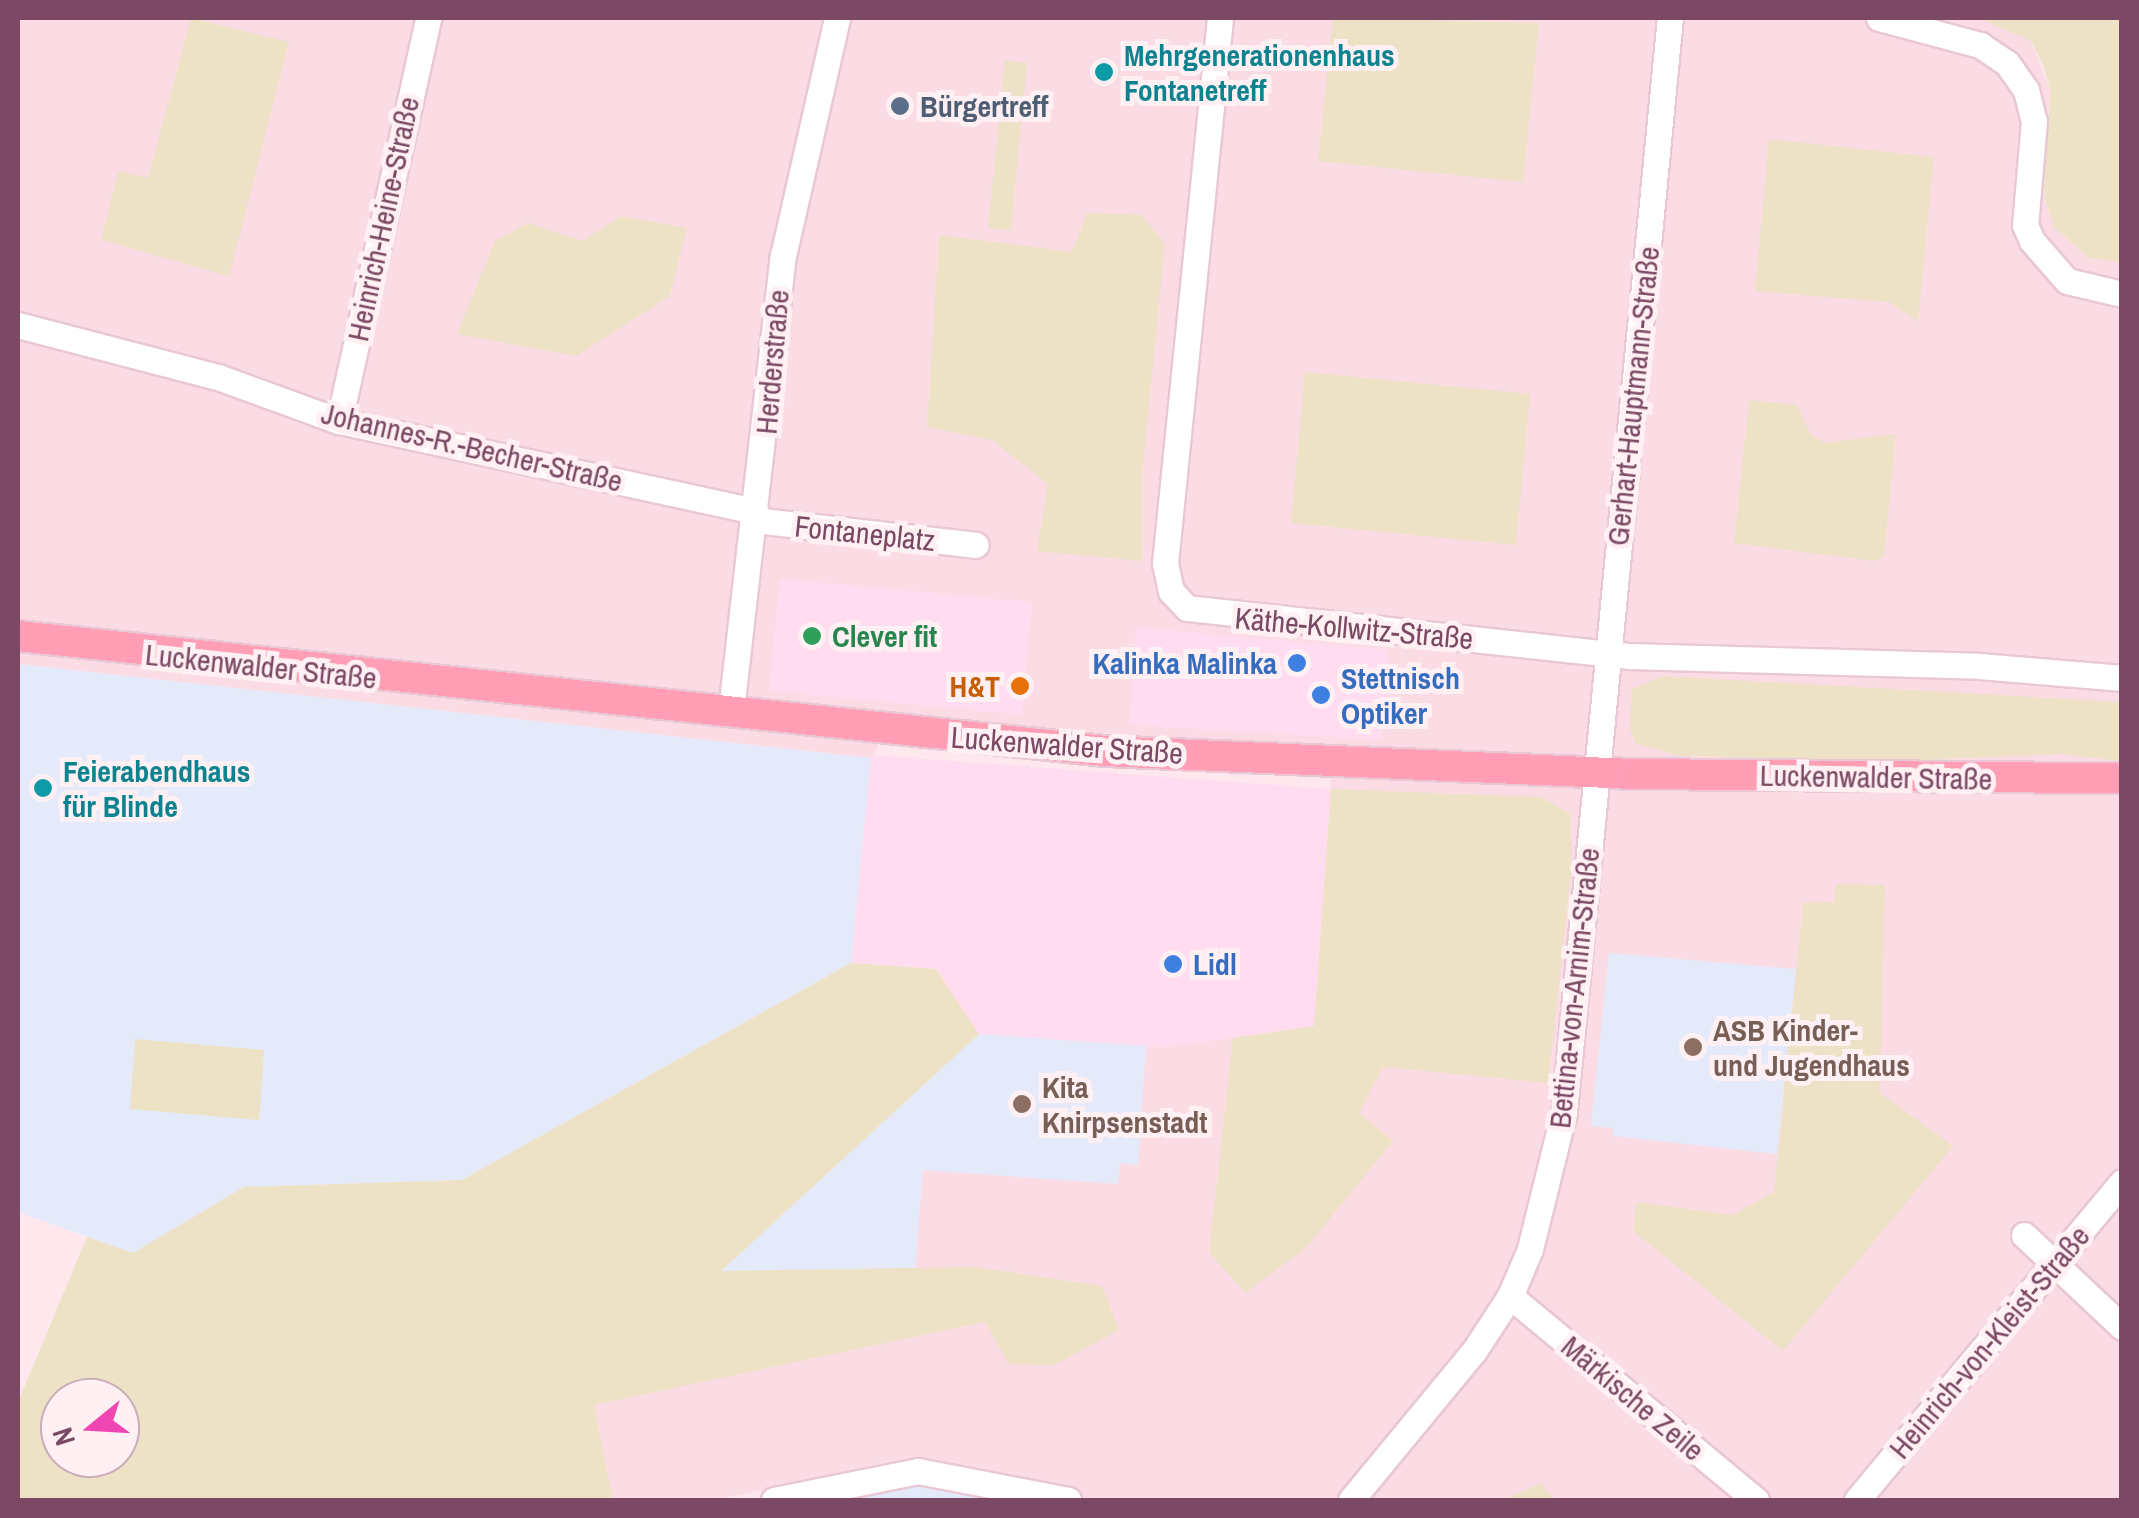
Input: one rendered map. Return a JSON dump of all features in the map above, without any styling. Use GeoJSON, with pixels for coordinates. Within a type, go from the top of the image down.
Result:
{"type":"FeatureCollection","features":[{"type":"Feature","properties":{"kind":"main road","name":"Luckenwalder Straße"},"geometry":{"type":"LineString","coordinates":[[18,636],[1104,751],[1594,773],[2122,778]]}},
{"type":"Feature","properties":{"kind":"street","name":"Heinrich-Heine-Straße"},"geometry":{"type":"LineString","coordinates":[[339,421],[428,18]]}},
{"type":"Feature","properties":{"kind":"street","name":"Herderstraße"},"geometry":{"type":"LineString","coordinates":[[731,710],[783,256],[837,18]]}},
{"type":"Feature","properties":{"kind":"street","name":"Käthe-Kollwitz-Straße"},"geometry":{"type":"LineString","coordinates":[[1220,18],[1164,563],[1172,590],[1201,614],[1605,653],[2122,678]]}},
{"type":"Feature","properties":{"kind":"street","name":"Gerhart-Hauptmann-Straße"},"geometry":{"type":"LineString","coordinates":[[1594,773],[1670,18]]}},
{"type":"Feature","properties":{"kind":"street"},"geometry":{"type":"LineString","coordinates":[[1879,18],[1980,45],[2008,63],[2026,90],[2034,122],[2025,225],[2032,241],[2067,281],[2122,294]]}},
{"type":"Feature","properties":{"kind":"street","name":"Johannes-R.-Becher-Straße"},"geometry":{"type":"LineString","coordinates":[[18,324],[218,378],[339,421],[754,516]]}},
{"type":"Feature","properties":{"kind":"street","name":"Fontaneplatz"},"geometry":{"type":"LineString","coordinates":[[754,516],[976,545]]}},
{"type":"Feature","properties":{"kind":"street","name":"Bettina-von-Arnim-Straße"},"geometry":{"type":"LineString","coordinates":[[1352,1500],[1474,1351],[1510,1296],[1530,1249],[1564,1112],[1594,773]]}},
{"type":"Feature","properties":{"kind":"street","name":"Heinrich-von-Kleist-Straße"},"geometry":{"type":"LineString","coordinates":[[1857,1500],[2122,1182]]}},
{"type":"Feature","properties":{"kind":"street"},"geometry":{"type":"LineString","coordinates":[[2024,1235],[2122,1327]]}},
{"type":"Feature","properties":{"kind":"street","name":"Märkische Zeile"},"geometry":{"type":"LineString","coordinates":[[1510,1296],[1756,1500]]}},
{"type":"Feature","properties":{"kind":"street"},"geometry":{"type":"LineString","coordinates":[[774,1500],[928,1471],[1068,1500]]}},
{"type":"Feature","properties":{"kind":"shaded area"},"geometry":{"type":"Polygon","coordinates":[[[18,18],[1979,18],[2031,41],[2050,90],[2044,195],[2089,258],[2121,262],[2121,1500],[1020,1500],[1015,1477],[906,1458],[716,1500],[613,1500],[593,1405],[985,1322],[1118,1331],[1101,1286],[976,1267],[720,1272],[979,1034],[1164,1047],[1314,1026],[1333,754],[897,714],[871,758],[18,664],[18,18]]]}},
{"type":"Feature","properties":{"kind":"shaded area"},"geometry":{"type":"Polygon","coordinates":[[[191,18],[289,42],[229,276],[101,240],[118,171],[148,178],[191,18]]]}},
{"type":"Feature","properties":{"kind":"shaded area"},"geometry":{"type":"Polygon","coordinates":[[[1333,18],[1539,23],[1523,182],[1318,161],[1333,18]]]}},
{"type":"Feature","properties":{"kind":"shaded area"},"geometry":{"type":"Polygon","coordinates":[[[1979,18],[2121,18],[2121,262],[2089,258],[2054,227],[2044,195],[2050,90],[2044,67],[2031,41],[1979,18]]]}},
{"type":"Feature","properties":{"kind":"shaded area"},"geometry":{"type":"Polygon","coordinates":[[[1005,60],[1027,63],[1011,230],[988,228],[1005,60]]]}},
{"type":"Feature","properties":{"kind":"shaded area"},"geometry":{"type":"Polygon","coordinates":[[[1769,139],[1934,157],[1918,322],[1889,302],[1755,291],[1769,139]]]}},
{"type":"Feature","properties":{"kind":"shaded area"},"geometry":{"type":"Polygon","coordinates":[[[1087,213],[1142,215],[1165,244],[1142,476],[1142,561],[1037,551],[1048,484],[992,440],[927,427],[939,235],[1072,252],[1087,213]]]}},
{"type":"Feature","properties":{"kind":"shaded area"},"geometry":{"type":"Polygon","coordinates":[[[621,216],[687,228],[670,296],[576,356],[457,334],[495,241],[528,223],[583,241],[621,216]]]}},
{"type":"Feature","properties":{"kind":"shaded area"},"geometry":{"type":"Polygon","coordinates":[[[1305,372],[1530,394],[1516,545],[1291,523],[1305,372]]]}},
{"type":"Feature","properties":{"kind":"shaded area"},"geometry":{"type":"Polygon","coordinates":[[[1749,400],[1797,405],[1810,434],[1824,443],[1896,434],[1884,557],[1873,561],[1734,543],[1749,400]]]}},
{"type":"Feature","properties":{"kind":"shaded area"},"geometry":{"type":"Polygon","coordinates":[[[780,579],[1032,602],[1022,715],[769,691],[780,579]]]}},
{"type":"Feature","properties":{"kind":"shaded area"},"geometry":{"type":"Polygon","coordinates":[[[1136,627],[1388,650],[1382,740],[1129,725],[1136,627]]]}},
{"type":"Feature","properties":{"kind":"shaded area"},"geometry":{"type":"Polygon","coordinates":[[[18,664],[871,758],[851,963],[462,1180],[244,1187],[133,1253],[18,1212],[18,664]]]}},
{"type":"Feature","properties":{"kind":"shaded area"},"geometry":{"type":"Polygon","coordinates":[[[1663,676],[2121,702],[2121,761],[2061,754],[1897,761],[1679,756],[1635,743],[1630,729],[1632,689],[1663,676]]]}},
{"type":"Feature","properties":{"kind":"shaded area"},"geometry":{"type":"Polygon","coordinates":[[[871,755],[1331,789],[1314,1027],[1164,1047],[979,1034],[936,969],[851,963],[871,755]]]}},
{"type":"Feature","properties":{"kind":"shaded area"},"geometry":{"type":"Polygon","coordinates":[[[1331,789],[1541,797],[1571,814],[1571,875],[1548,1083],[1383,1067],[1359,1113],[1393,1141],[1306,1248],[1245,1293],[1209,1252],[1233,1038],[1314,1026],[1331,789]]]}},
{"type":"Feature","properties":{"kind":"shaded area"},"geometry":{"type":"Polygon","coordinates":[[[1836,884],[1885,885],[1880,1093],[1953,1146],[1783,1351],[1633,1231],[1636,1202],[1733,1215],[1774,1192],[1803,903],[1834,902],[1836,884]]]}},
{"type":"Feature","properties":{"kind":"shaded area","name":"ASB Kinder- und Jugendhaus"},"geometry":{"type":"Polygon","coordinates":[[[1609,953],[1796,969],[1777,1154],[1613,1136],[1613,1128],[1591,1126],[1609,953]]]}},
{"type":"Feature","properties":{"kind":"shaded area"},"geometry":{"type":"Polygon","coordinates":[[[851,963],[936,969],[979,1034],[721,1271],[976,1267],[1102,1286],[1119,1330],[1054,1365],[1009,1364],[985,1322],[594,1405],[613,1500],[18,1500],[18,1402],[87,1237],[133,1253],[244,1187],[462,1180],[851,963]]]}},
{"type":"Feature","properties":{"kind":"shaded area","name":"Kita Knirpsenstadt"},"geometry":{"type":"Polygon","coordinates":[[[979,1034],[1146,1046],[1138,1165],[1120,1163],[1118,1184],[923,1170],[915,1269],[720,1272],[979,1034]]]}},
{"type":"Feature","properties":{"kind":"shaded area"},"geometry":{"type":"Polygon","coordinates":[[[135,1039],[264,1050],[259,1120],[130,1109],[135,1039]]]}},
{"type":"Feature","properties":{"kind":"shaded area"},"geometry":{"type":"Polygon","coordinates":[[[921,1483],[1005,1500],[841,1500],[921,1483]]]}},
{"type":"Feature","properties":{"kind":"shaded area"},"geometry":{"type":"Polygon","coordinates":[[[1541,1483],[1554,1500],[1504,1500],[1541,1483]]]}},
{"type":"Feature","properties":{"kind":"place","name":"Mehrgenerationenhaus Fontanetreff"},"geometry":{"type":"Point","coordinates":[1104,72]}},
{"type":"Feature","properties":{"kind":"place","name":"Bürgertreff"},"geometry":{"type":"Point","coordinates":[900,106]}},
{"type":"Feature","properties":{"kind":"place","name":"Clever fit"},"geometry":{"type":"Point","coordinates":[812,636]}},
{"type":"Feature","properties":{"kind":"place","name":"Kalinka Malinka"},"geometry":{"type":"Point","coordinates":[1297,663]}},
{"type":"Feature","properties":{"kind":"place","name":"H&T"},"geometry":{"type":"Point","coordinates":[1020,686]}},
{"type":"Feature","properties":{"kind":"place","name":"Stettnisch Optiker"},"geometry":{"type":"Point","coordinates":[1321,695]}},
{"type":"Feature","properties":{"kind":"place","name":"Feierabendhaus für Blinde"},"geometry":{"type":"Point","coordinates":[43,788]}},
{"type":"Feature","properties":{"kind":"place","name":"Lidl"},"geometry":{"type":"Point","coordinates":[1173,964]}},
{"type":"Feature","properties":{"kind":"place","name":"ASB Kinder- und Jugendhaus"},"geometry":{"type":"Point","coordinates":[1693,1047]}},
{"type":"Feature","properties":{"kind":"place","name":"Kita Knirpsenstadt"},"geometry":{"type":"Point","coordinates":[1022,1104]}}]}
